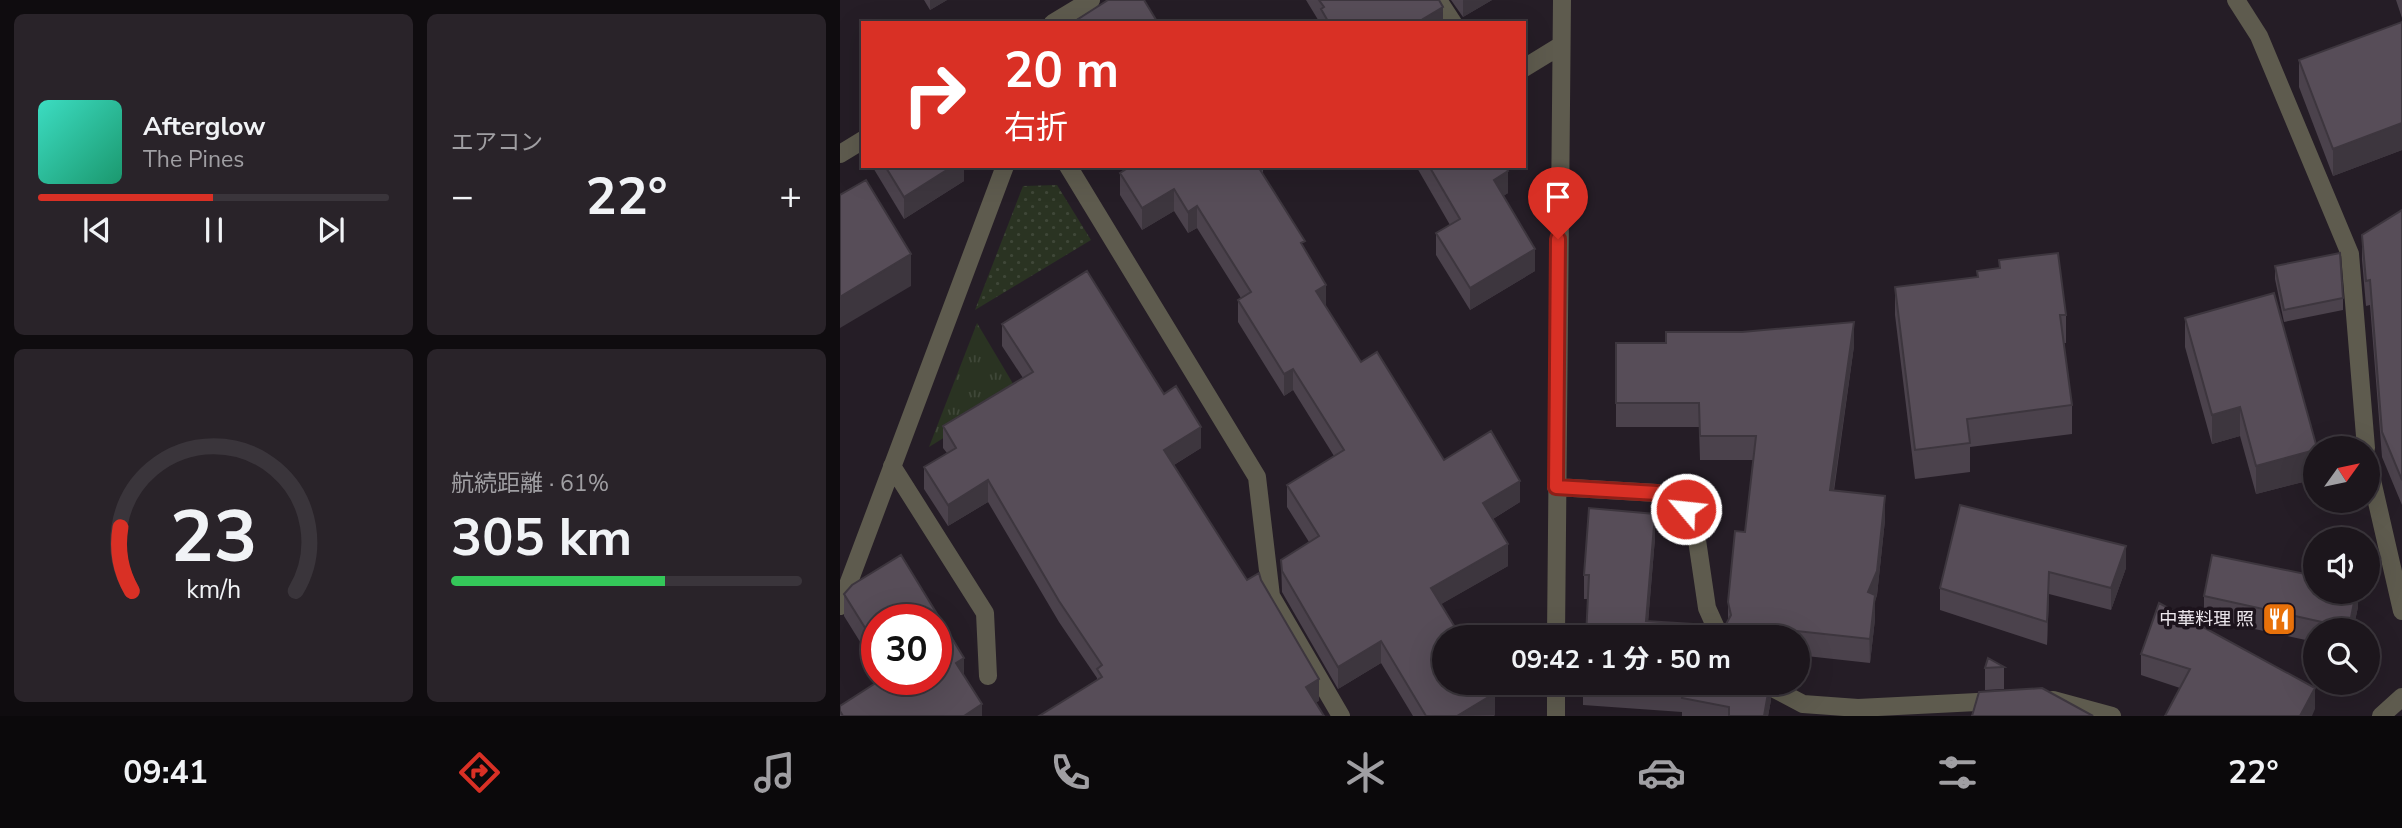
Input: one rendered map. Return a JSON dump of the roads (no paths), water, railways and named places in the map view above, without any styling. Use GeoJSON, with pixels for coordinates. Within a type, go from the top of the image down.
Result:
{"type":"FeatureCollection","features":[{"type":"Feature","properties":{"kind":"street"},"geometry":{"type":"LineString","coordinates":[[1057,21],[1091,0]]}},
{"type":"Feature","properties":{"kind":"street"},"geometry":{"type":"LineString","coordinates":[[1438,0],[1452,21]]}},
{"type":"Feature","properties":{"kind":"street"},"geometry":{"type":"LineString","coordinates":[[1556,625],[1562,0]]}},
{"type":"Feature","properties":{"kind":"street"},"geometry":{"type":"LineString","coordinates":[[2236,0],[2259,36],[2350,254],[2364,436]]}},
{"type":"Feature","properties":{"kind":"street"},"geometry":{"type":"LineString","coordinates":[[1526,67],[1560,46]]}},
{"type":"Feature","properties":{"kind":"street"},"geometry":{"type":"LineString","coordinates":[[840,154],[861,141]]}},
{"type":"Feature","properties":{"kind":"street"},"geometry":{"type":"LineString","coordinates":[[840,606],[1004,168]]}},
{"type":"Feature","properties":{"kind":"street"},"geometry":{"type":"LineString","coordinates":[[1069,168],[1257,477],[1271,596],[1341,716]]}},
{"type":"Feature","properties":{"kind":"street"},"geometry":{"type":"LineString","coordinates":[[892,466],[985,613],[988,676]]}},
{"type":"Feature","properties":{"kind":"street"},"geometry":{"type":"LineString","coordinates":[[1556,487],[1657,493],[1686,509],[1697,540],[1707,608],[1715,625]]}},
{"type":"Feature","properties":{"kind":"street"},"geometry":{"type":"LineString","coordinates":[[2379,513],[2402,611]]}},
{"type":"Feature","properties":{"kind":"street"},"geometry":{"type":"LineString","coordinates":[[1556,695],[1556,716]]}},
{"type":"Feature","properties":{"kind":"street"},"geometry":{"type":"LineString","coordinates":[[1786,695],[1803,704],[1858,708],[2047,698],[2112,716]]}},
{"type":"Feature","properties":{"kind":"street"},"geometry":{"type":"LineString","coordinates":[[2381,716],[2402,697]]}},
{"type":"Feature","properties":{"kind":"place","name":"中華料理 照"},"geometry":{"type":"Point","coordinates":[2279,619]}}]}
